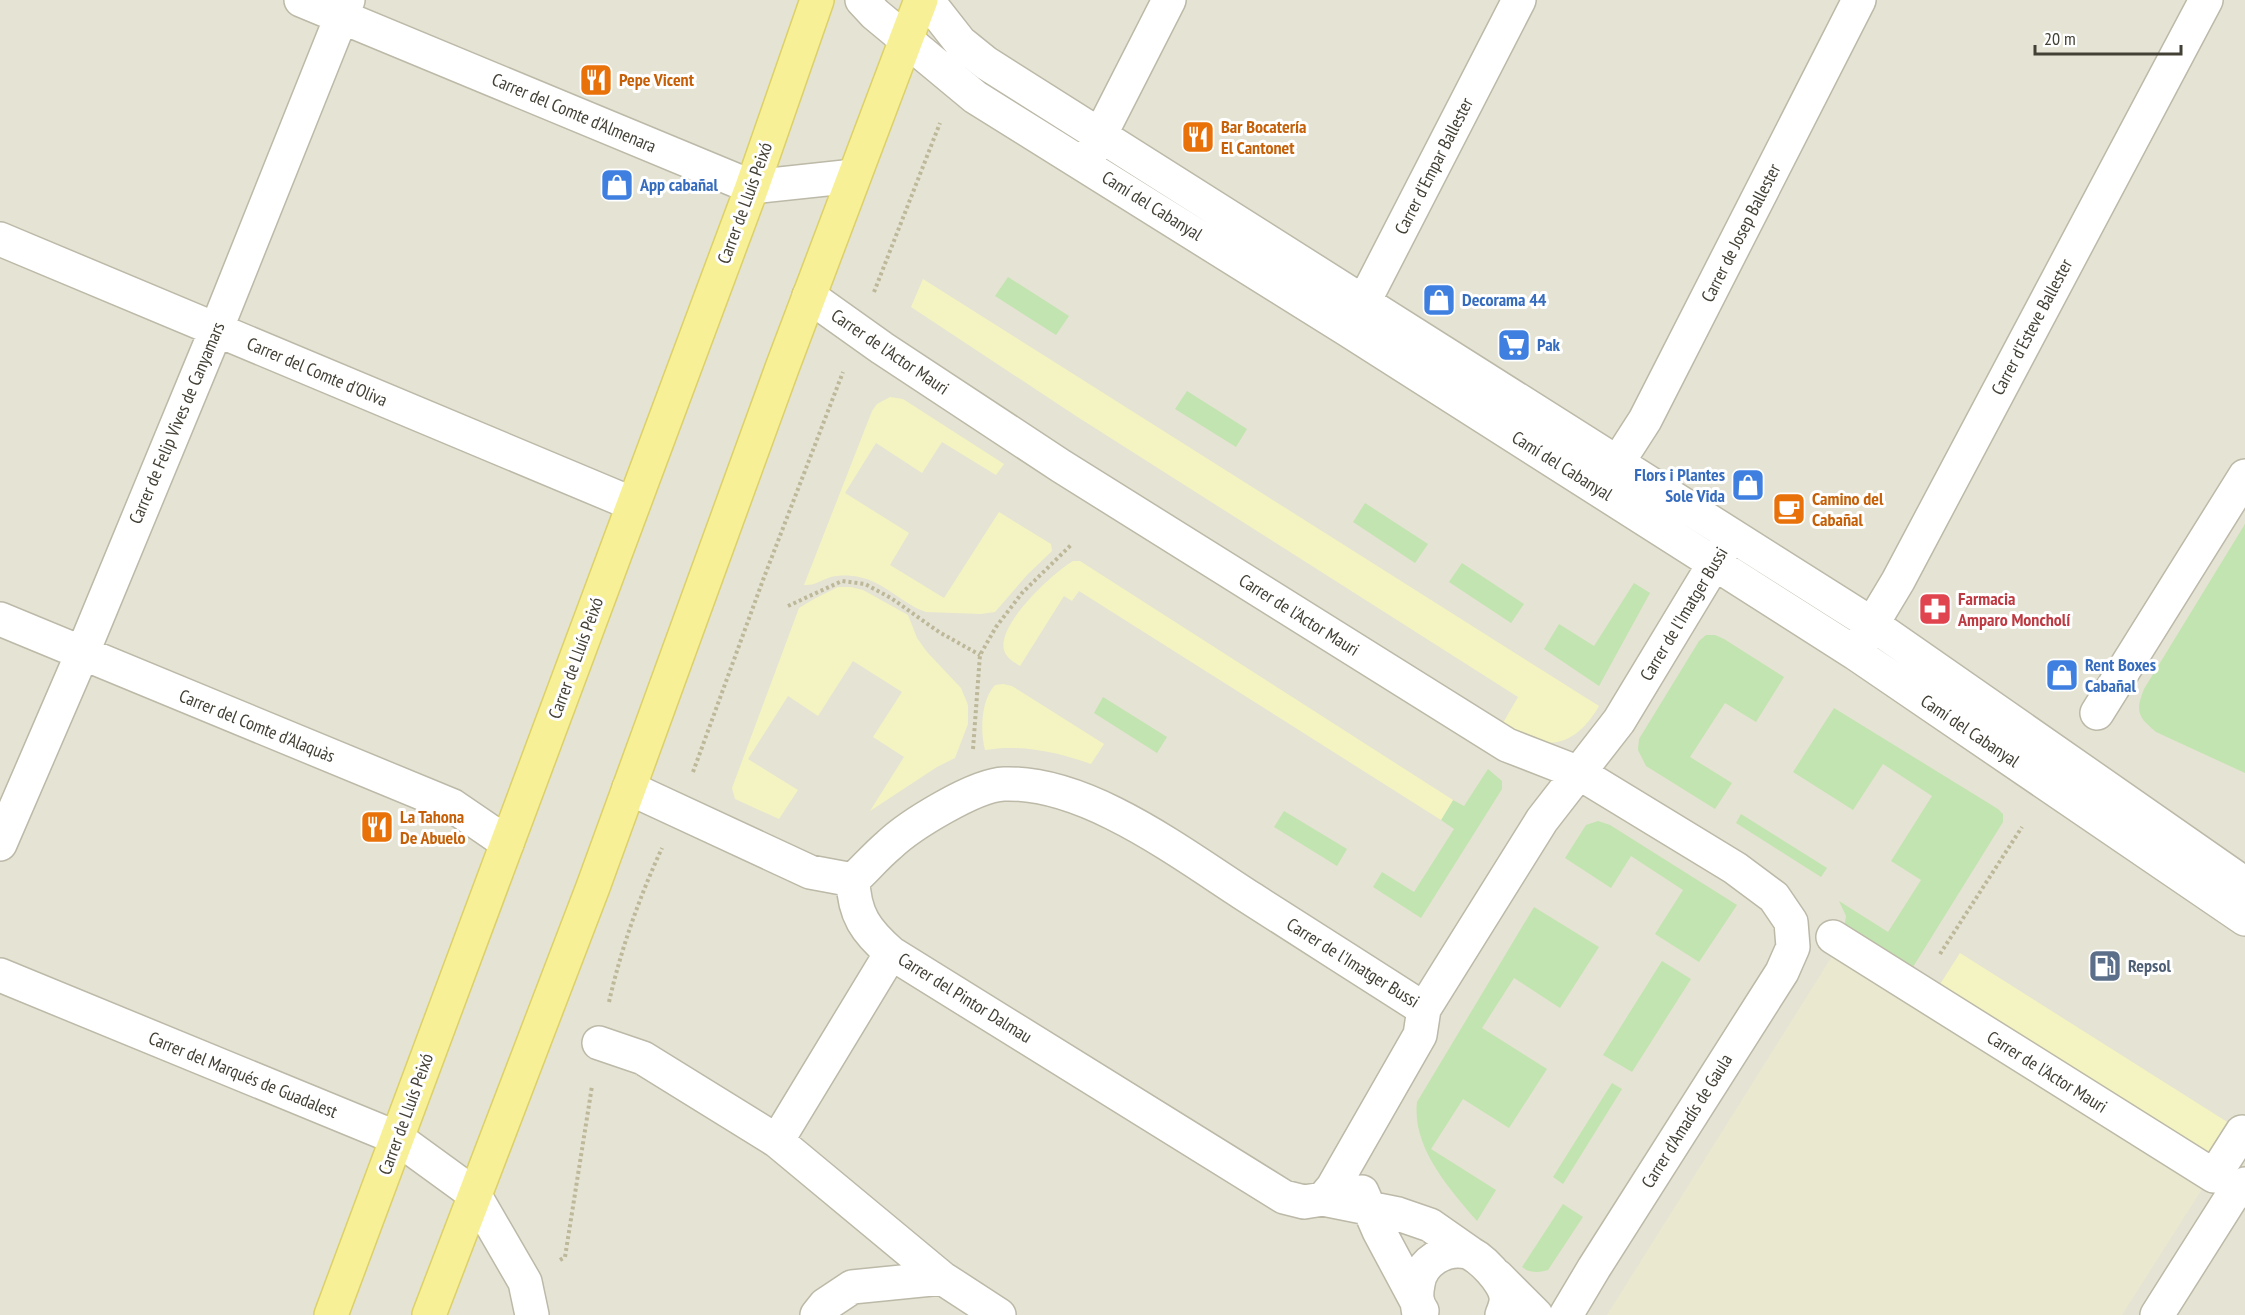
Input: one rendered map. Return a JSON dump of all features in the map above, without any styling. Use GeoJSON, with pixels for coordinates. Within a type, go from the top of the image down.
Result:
{"type":"FeatureCollection","features":[{"type":"Feature","properties":{"kind":"main road","name":"Carrer de Lluís Peixó"},"geometry":{"type":"LineString","coordinates":[[331,1315],[752,187],[817,0]]}},
{"type":"Feature","properties":{"kind":"main road"},"geometry":{"type":"LineString","coordinates":[[429,1315],[593,887],[809,296],[921,0]]}},
{"type":"Feature","properties":{"kind":"street","name":"Carrer del Comte d'Almenara"},"geometry":{"type":"LineString","coordinates":[[302,0],[345,8],[752,187],[854,176]]}},
{"type":"Feature","properties":{"kind":"street","name":"Camí del Cabanyal"},"geometry":{"type":"LineString","coordinates":[[862,0],[874,14],[905,41],[975,97],[1348,330],[1855,653],[2245,919]]}},
{"type":"Feature","properties":{"kind":"street","name":"Camí del Cabanyal"},"geometry":{"type":"LineString","coordinates":[[927,0],[960,42],[986,63],[1872,624],[2245,884]]}},
{"type":"Feature","properties":{"kind":"street"},"geometry":{"type":"LineString","coordinates":[[1086,165],[1169,0]]}},
{"type":"Feature","properties":{"kind":"street","name":"Carrer d'Empar Ballester"},"geometry":{"type":"LineString","coordinates":[[1348,330],[1365,302],[1519,0]]}},
{"type":"Feature","properties":{"kind":"street","name":"Carrer de Josep Ballester"},"geometry":{"type":"LineString","coordinates":[[1618,462],[1646,420],[1859,0]]}},
{"type":"Feature","properties":{"kind":"street","name":"Carrer d'Esteve Ballester"},"geometry":{"type":"LineString","coordinates":[[1855,653],[1898,581],[2206,0]]}},
{"type":"Feature","properties":{"kind":"street","name":"Carrer de Felip Vives de Canyamars"},"geometry":{"type":"LineString","coordinates":[[0,844],[82,654],[216,330],[345,8]]}},
{"type":"Feature","properties":{"kind":"street","name":"Carrer del Comte d'Oliva"},"geometry":{"type":"LineString","coordinates":[[0,239],[633,504]]}},
{"type":"Feature","properties":{"kind":"street","name":"Carrer de l'Actor Mauri"},"geometry":{"type":"LineString","coordinates":[[809,296],[882,348],[1051,459],[1497,739],[1579,773],[1736,868],[1774,897],[1791,922]]}},
{"type":"Feature","properties":{"kind":"street"},"geometry":{"type":"LineString","coordinates":[[2097,713],[2245,476]]}},
{"type":"Feature","properties":{"kind":"street","name":"Carrer de l'Imatger Bussi"},"geometry":{"type":"LineString","coordinates":[[853,880],[890,844],[916,825],[969,794],[1002,784],[1045,788],[1081,800],[1135,824],[1424,1009],[1542,820],[1619,721],[1732,534]]}},
{"type":"Feature","properties":{"kind":"street","name":"Carrer del Comte d'Alaquàs"},"geometry":{"type":"LineString","coordinates":[[0,619],[453,806],[507,843]]}},
{"type":"Feature","properties":{"kind":"street"},"geometry":{"type":"LineString","coordinates":[[629,788],[810,872],[853,880]]}},
{"type":"Feature","properties":{"kind":"street","name":"Carrer del Pintor Dalmau"},"geometry":{"type":"LineString","coordinates":[[853,880],[854,900],[861,918],[875,939],[891,953],[1284,1197],[1304,1202],[1323,1198],[1398,1214],[1430,1225],[1470,1253],[1536,1315]]}},
{"type":"Feature","properties":{"kind":"street","name":"Carrer d'Amadís de Gaula"},"geometry":{"type":"LineString","coordinates":[[1565,1312],[1782,972],[1793,947],[1791,922]]}},
{"type":"Feature","properties":{"kind":"street","name":"Carrer de l'Actor Mauri"},"geometry":{"type":"LineString","coordinates":[[1833,937],[2214,1176],[2242,1132],[2245,1134]]}},
{"type":"Feature","properties":{"kind":"street"},"geometry":{"type":"LineString","coordinates":[[777,1141],[891,953]]}},
{"type":"Feature","properties":{"kind":"street","name":"Carrer del Marqués de Guadalest"},"geometry":{"type":"LineString","coordinates":[[0,975],[397,1138],[474,1194]]}},
{"type":"Feature","properties":{"kind":"street"},"geometry":{"type":"LineString","coordinates":[[1323,1198],[1333,1187],[1420,1035],[1424,1009]]}},
{"type":"Feature","properties":{"kind":"street"},"geometry":{"type":"LineString","coordinates":[[599,1043],[643,1058],[777,1141],[942,1278],[999,1315]]}},
{"type":"Feature","properties":{"kind":"street"},"geometry":{"type":"LineString","coordinates":[[1366,1127],[1360,1153],[1358,1177],[1368,1207],[1420,1311]]}},
{"type":"Feature","properties":{"kind":"street"},"geometry":{"type":"LineString","coordinates":[[2157,1315],[2231,1198],[2245,1184]]}},
{"type":"Feature","properties":{"kind":"street"},"geometry":{"type":"LineString","coordinates":[[474,1194],[525,1282],[532,1315]]}},
{"type":"Feature","properties":{"kind":"street"},"geometry":{"type":"LineString","coordinates":[[1420,1311],[1420,1273],[1442,1254],[1456,1251],[1470,1253]]}},
{"type":"Feature","properties":{"kind":"street"},"geometry":{"type":"LineString","coordinates":[[1497,1276],[1506,1297],[1502,1315]]}},
{"type":"Feature","properties":{"kind":"street"},"geometry":{"type":"LineString","coordinates":[[817,1315],[825,1305],[852,1287],[942,1278]]}},
{"type":"Feature","properties":{"kind":"path"},"geometry":{"type":"LineString","coordinates":[[874,292],[941,119]]}},
{"type":"Feature","properties":{"kind":"path"},"geometry":{"type":"LineString","coordinates":[[691,778],[763,580],[846,364]]}},
{"type":"Feature","properties":{"kind":"path"},"geometry":{"type":"LineString","coordinates":[[973,755],[980,655],[996,627],[1022,593],[1072,544]]}},
{"type":"Feature","properties":{"kind":"path"},"geometry":{"type":"LineString","coordinates":[[788,606],[842,581],[865,584],[891,598],[939,632],[980,655]]}},
{"type":"Feature","properties":{"kind":"path"},"geometry":{"type":"LineString","coordinates":[[1916,990],[2022,827]]}},
{"type":"Feature","properties":{"kind":"shaded area"},"geometry":{"type":"Polygon","coordinates":[[[0,0],[2245,0],[2245,1315],[0,1315],[0,0]]]}},
{"type":"Feature","properties":{"kind":"shaded area"},"geometry":{"type":"Polygon","coordinates":[[[1008,277],[1069,316],[1056,335],[995,296],[1008,277]]]}},
{"type":"Feature","properties":{"kind":"shaded area"},"geometry":{"type":"Polygon","coordinates":[[[1187,391],[1247,429],[1236,447],[1175,409],[1187,391]]]}},
{"type":"Feature","properties":{"kind":"shaded area"},"geometry":{"type":"Polygon","coordinates":[[[1365,503],[1428,544],[1415,563],[1353,522],[1365,503]]]}},
{"type":"Feature","properties":{"kind":"shaded area"},"geometry":{"type":"Polygon","coordinates":[[[2245,524],[2245,773],[2156,732],[2142,718],[2139,709],[2144,689],[2245,524]]]}},
{"type":"Feature","properties":{"kind":"shaded area"},"geometry":{"type":"Polygon","coordinates":[[[1462,563],[1524,604],[1511,623],[1449,582],[1462,563]]]}},
{"type":"Feature","properties":{"kind":"shaded area"},"geometry":{"type":"Polygon","coordinates":[[[1634,583],[1650,593],[1599,686],[1544,649],[1559,624],[1594,646],[1634,583]]]}},
{"type":"Feature","properties":{"kind":"shaded area"},"geometry":{"type":"Polygon","coordinates":[[[1706,635],[1715,635],[1724,639],[1784,677],[1756,722],[1725,703],[1690,757],[1732,783],[1715,809],[1646,766],[1638,750],[1639,739],[1699,641],[1706,635]]]}},
{"type":"Feature","properties":{"kind":"shaded area"},"geometry":{"type":"Polygon","coordinates":[[[1103,697],[1167,737],[1157,753],[1094,713],[1103,697]]]}},
{"type":"Feature","properties":{"kind":"shaded area"},"geometry":{"type":"Polygon","coordinates":[[[1834,708],[2003,814],[2003,822],[1908,975],[1843,934],[1846,916],[1839,901],[1888,932],[1921,880],[1891,861],[1932,796],[1883,764],[1853,810],[1793,772],[1834,708]]]}},
{"type":"Feature","properties":{"kind":"shaded area"},"geometry":{"type":"Polygon","coordinates":[[[1488,769],[1502,781],[1502,789],[1421,918],[1373,887],[1382,872],[1414,892],[1454,829],[1441,820],[1453,800],[1464,806],[1488,769]]]}},
{"type":"Feature","properties":{"kind":"shaded area"},"geometry":{"type":"Polygon","coordinates":[[[1284,811],[1347,849],[1337,866],[1274,827],[1284,811]]]}},
{"type":"Feature","properties":{"kind":"shaded area"},"geometry":{"type":"Polygon","coordinates":[[[1741,814],[1827,868],[1821,877],[1736,823],[1741,814]]]}},
{"type":"Feature","properties":{"kind":"shaded area"},"geometry":{"type":"Polygon","coordinates":[[[1598,821],[1610,825],[1737,905],[1699,962],[1655,934],[1683,890],[1631,856],[1611,888],[1565,858],[1586,825],[1598,821]]]}},
{"type":"Feature","properties":{"kind":"shaded area"},"geometry":{"type":"Polygon","coordinates":[[[1534,907],[1599,947],[1560,1008],[1514,978],[1482,1028],[1547,1069],[1509,1128],[1463,1099],[1431,1149],[1496,1190],[1477,1221],[1444,1181],[1426,1151],[1417,1119],[1417,1102],[1534,907]]]}},
{"type":"Feature","properties":{"kind":"shaded area"},"geometry":{"type":"Polygon","coordinates":[[[1836,950],[2206,1183],[2122,1315],[1607,1315],[1836,950]]]}},
{"type":"Feature","properties":{"kind":"shaded area"},"geometry":{"type":"Polygon","coordinates":[[[1662,961],[1691,979],[1632,1072],[1603,1055],[1662,961]]]}},
{"type":"Feature","properties":{"kind":"shaded area"},"geometry":{"type":"Polygon","coordinates":[[[1612,1083],[1622,1089],[1563,1184],[1553,1177],[1612,1083]]]}},
{"type":"Feature","properties":{"kind":"shaded area"},"geometry":{"type":"Polygon","coordinates":[[[1563,1204],[1583,1217],[1548,1270],[1534,1272],[1525,1269],[1522,1267],[1563,1204]]]}},
{"type":"Feature","properties":{"kind":"sand"},"geometry":{"type":"Polygon","coordinates":[[[923,279],[1599,706],[1594,714],[1576,734],[1551,743],[1531,739],[1503,723],[1518,697],[1076,416],[911,307],[923,279]]]}},
{"type":"Feature","properties":{"kind":"sand"},"geometry":{"type":"Polygon","coordinates":[[[890,397],[903,399],[1004,464],[996,475],[942,442],[922,473],[876,443],[845,493],[909,533],[890,565],[944,598],[999,512],[1051,544],[1052,551],[1027,575],[995,612],[981,614],[926,612],[877,583],[856,576],[834,576],[815,584],[804,585],[872,411],[877,404],[890,397]]]}},
{"type":"Feature","properties":{"kind":"sand"},"geometry":{"type":"Polygon","coordinates":[[[1073,561],[1080,561],[1453,800],[1441,820],[1079,591],[1072,601],[1064,596],[1020,666],[1006,655],[1004,650],[1004,639],[1009,627],[1028,600],[1073,561]]]}},
{"type":"Feature","properties":{"kind":"sand"},"geometry":{"type":"Polygon","coordinates":[[[838,587],[863,590],[908,615],[917,638],[927,652],[961,688],[968,705],[968,724],[955,758],[937,767],[870,811],[904,757],[873,737],[902,692],[853,661],[818,716],[788,696],[748,759],[798,790],[779,819],[735,799],[732,788],[799,608],[838,587]]]}},
{"type":"Feature","properties":{"kind":"sand"},"geometry":{"type":"Polygon","coordinates":[[[995,685],[1012,686],[1104,744],[1091,764],[1039,750],[999,748],[985,750],[982,734],[984,707],[990,691],[995,685]]]}},
{"type":"Feature","properties":{"kind":"sand"},"geometry":{"type":"Polygon","coordinates":[[[1960,953],[2232,1125],[2209,1161],[1937,989],[1960,953]]]}},
{"type":"Feature","properties":{"kind":"place","name":"Pepe Vicent"},"geometry":{"type":"Point","coordinates":[596,80]}},
{"type":"Feature","properties":{"kind":"place","name":"Bar Bocatería El Cantonet"},"geometry":{"type":"Point","coordinates":[1198,137]}},
{"type":"Feature","properties":{"kind":"place","name":"App cabañal"},"geometry":{"type":"Point","coordinates":[617,185]}},
{"type":"Feature","properties":{"kind":"place","name":"Decorama 44"},"geometry":{"type":"Point","coordinates":[1439,300]}},
{"type":"Feature","properties":{"kind":"place","name":"Pak"},"geometry":{"type":"Point","coordinates":[1514,345]}},
{"type":"Feature","properties":{"kind":"place","name":"Flors i Plantes Sole Vida"},"geometry":{"type":"Point","coordinates":[1748,485]}},
{"type":"Feature","properties":{"kind":"place","name":"Camino del Cabañal"},"geometry":{"type":"Point","coordinates":[1789,509]}},
{"type":"Feature","properties":{"kind":"place","name":"Farmacia Amparo Moncholí"},"geometry":{"type":"Point","coordinates":[1935,609]}},
{"type":"Feature","properties":{"kind":"place","name":"Rent Boxes Cabañal"},"geometry":{"type":"Point","coordinates":[2062,675]}},
{"type":"Feature","properties":{"kind":"place","name":"La Tahona De Abuelo"},"geometry":{"type":"Point","coordinates":[377,827]}},
{"type":"Feature","properties":{"kind":"place","name":"Repsol"},"geometry":{"type":"Point","coordinates":[2105,966]}}]}
